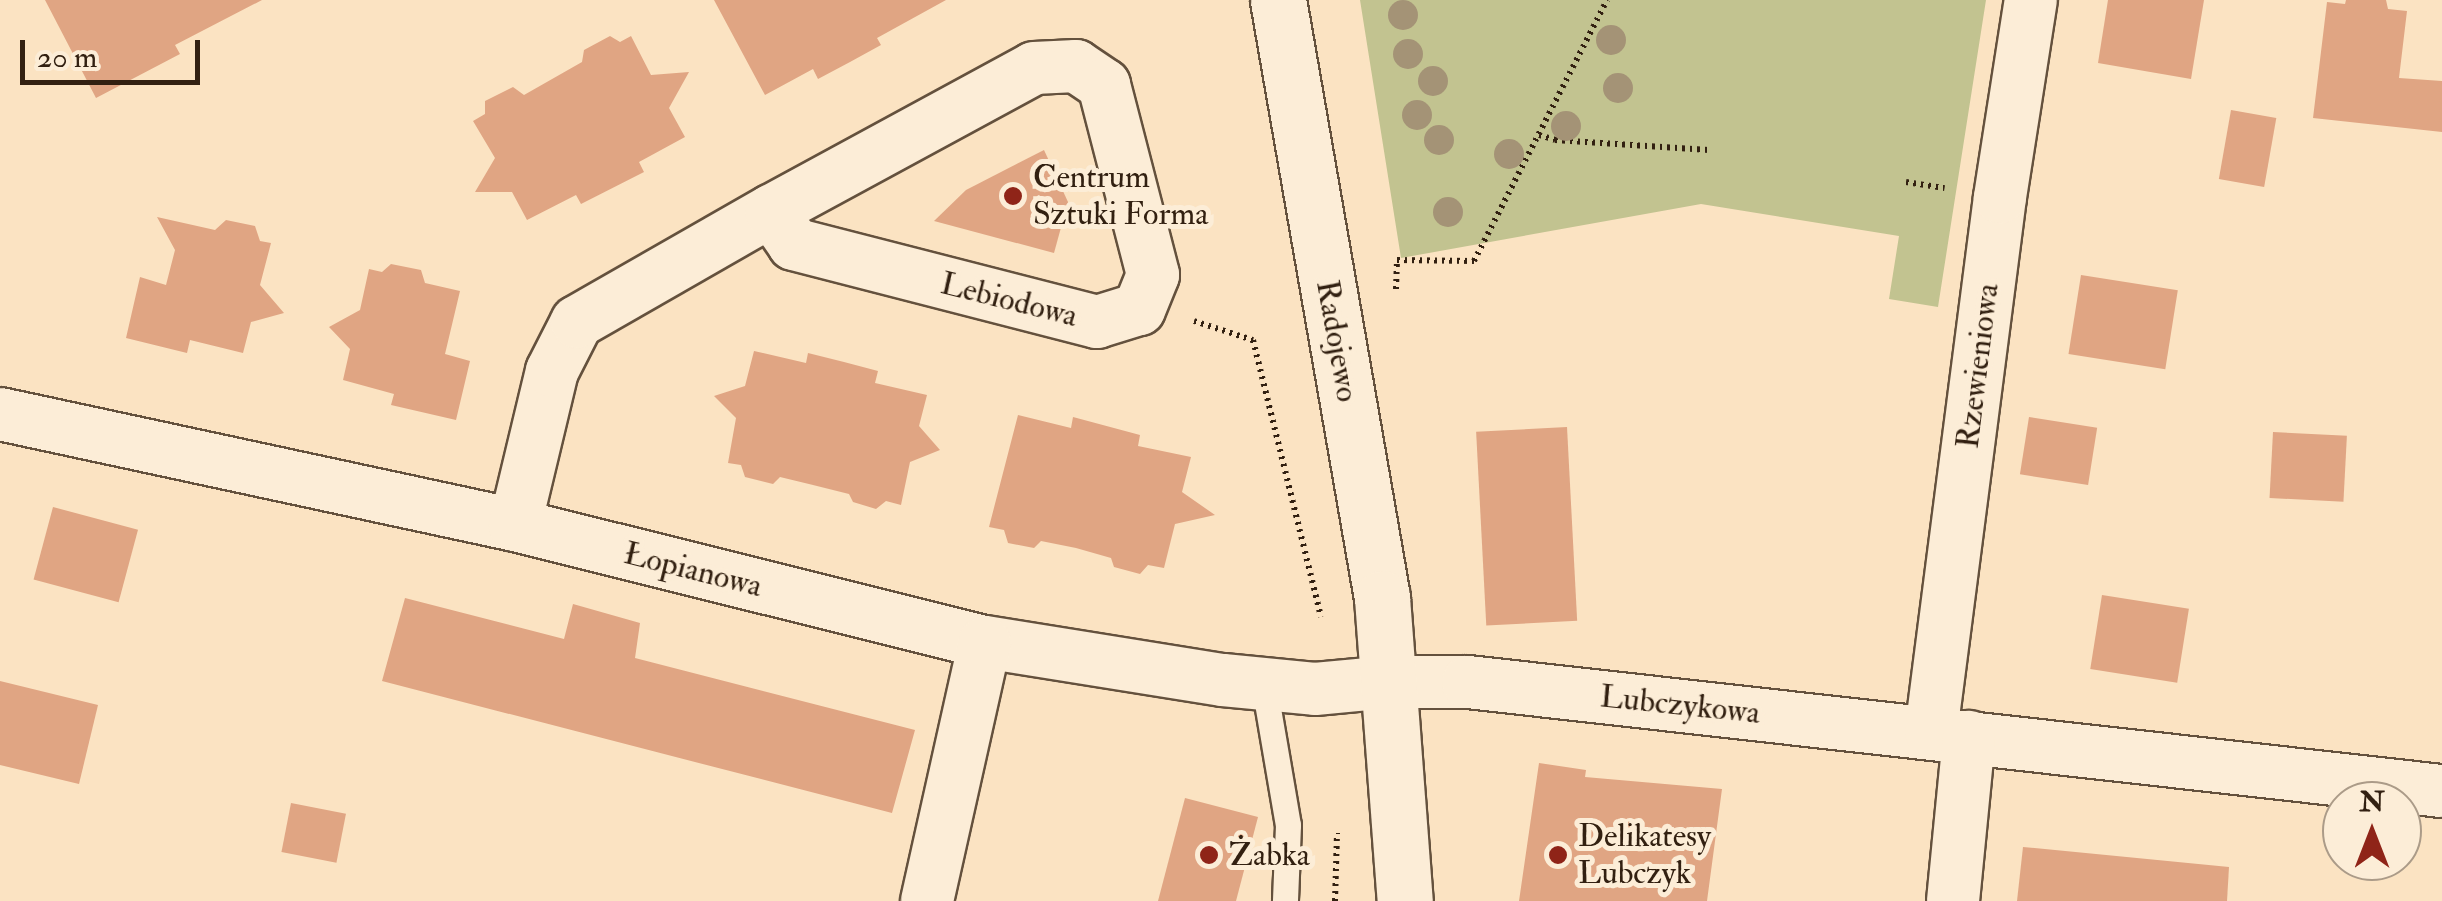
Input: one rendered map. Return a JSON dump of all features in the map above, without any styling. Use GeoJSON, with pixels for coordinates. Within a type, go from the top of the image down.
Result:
{"type":"FeatureCollection","features":[{"type":"Feature","properties":{"kind":"street","name":"Radojewo"},"geometry":{"type":"LineString","coordinates":[[1278,0],[1382,598],[1405,901]]}},
{"type":"Feature","properties":{"kind":"street","name":"Rzewieniowa"},"geometry":{"type":"LineString","coordinates":[[1950,734],[1998,216],[2031,0]]}},
{"type":"Feature","properties":{"kind":"street"},"geometry":{"type":"LineString","coordinates":[[515,525],[552,371],[577,322],[772,210],[1034,68],[1076,66],[1104,84],[1153,276],[1138,310]]}},
{"type":"Feature","properties":{"kind":"street","name":"Lebiodowa"},"geometry":{"type":"LineString","coordinates":[[772,210],[794,244],[1097,322],[1138,310]]}},
{"type":"Feature","properties":{"kind":"street","name":"Łopianowa"},"geometry":{"type":"LineString","coordinates":[[0,414],[515,525],[985,642],[1264,685],[1331,687],[1390,682]]}},
{"type":"Feature","properties":{"kind":"street"},"geometry":{"type":"LineString","coordinates":[[927,901],[985,642]]}},
{"type":"Feature","properties":{"kind":"street","name":"Lubczykowa"},"geometry":{"type":"LineString","coordinates":[[1390,682],[1468,682],[2442,791]]}},
{"type":"Feature","properties":{"kind":"street"},"geometry":{"type":"LineString","coordinates":[[1950,734],[1953,901]]}},
{"type":"Feature","properties":{"kind":"lane"},"geometry":{"type":"LineString","coordinates":[[1264,685],[1288,825],[1286,901]]}},
{"type":"Feature","properties":{"kind":"path"},"geometry":{"type":"LineString","coordinates":[[1396,290],[1396,260],[1474,262],[1607,0]]}},
{"type":"Feature","properties":{"kind":"path"},"geometry":{"type":"LineString","coordinates":[[1539,134],[1554,140],[1710,150]]}},
{"type":"Feature","properties":{"kind":"path"},"geometry":{"type":"LineString","coordinates":[[1138,310],[1230,330],[1253,340],[1328,646],[1331,687]]}},
{"type":"Feature","properties":{"kind":"path"},"geometry":{"type":"LineString","coordinates":[[1335,901],[1338,828]]}},
{"type":"Feature","properties":{"kind":"green space"},"geometry":{"type":"Polygon","coordinates":[[[1360,0],[1986,0],[1938,307],[1889,299],[1899,236],[1701,204],[1401,258],[1360,0]]]}},
{"type":"Feature","properties":{"kind":"building"},"geometry":{"type":"Polygon","coordinates":[[[45,0],[262,0],[175,45],[180,54],[96,98],[45,0]]]}},
{"type":"Feature","properties":{"kind":"building"},"geometry":{"type":"Polygon","coordinates":[[[714,0],[946,0],[877,38],[881,45],[818,79],[813,69],[765,95],[714,0]]]}},
{"type":"Feature","properties":{"kind":"building"},"geometry":{"type":"Polygon","coordinates":[[[2108,0],[2204,0],[2191,79],[2098,63],[2108,0]]]}},
{"type":"Feature","properties":{"kind":"building"},"geometry":{"type":"Polygon","coordinates":[[[2346,0],[2386,0],[2388,9],[2407,11],[2399,78],[2442,81],[2442,132],[2313,118],[2327,2],[2345,4],[2346,0]]]}},
{"type":"Feature","properties":{"kind":"building"},"geometry":{"type":"Polygon","coordinates":[[[610,36],[620,42],[631,36],[651,75],[689,72],[669,108],[685,137],[639,162],[644,172],[581,204],[576,195],[527,220],[512,192],[475,192],[495,158],[473,121],[485,114],[485,101],[513,87],[524,95],[582,62],[584,50],[610,36]]]}},
{"type":"Feature","properties":{"kind":"building"},"geometry":{"type":"Polygon","coordinates":[[[2231,110],[2276,118],[2264,187],[2219,179],[2231,110]]]}},
{"type":"Feature","properties":{"kind":"building","name":"Centrum Sztuki Forma"},"geometry":{"type":"Polygon","coordinates":[[[1044,150],[1068,202],[1054,253],[934,221],[966,190],[1044,150]]]}},
{"type":"Feature","properties":{"kind":"building"},"geometry":{"type":"Polygon","coordinates":[[[157,217],[215,230],[226,220],[255,226],[260,241],[271,243],[260,285],[284,313],[251,322],[243,353],[190,340],[187,353],[126,338],[140,277],[166,285],[175,250],[157,217]]]}},
{"type":"Feature","properties":{"kind":"building"},"geometry":{"type":"Polygon","coordinates":[[[391,264],[421,270],[425,283],[460,291],[445,354],[470,361],[456,420],[391,405],[394,394],[343,380],[350,349],[329,327],[360,310],[369,269],[382,272],[391,264]]]}},
{"type":"Feature","properties":{"kind":"building"},"geometry":{"type":"Polygon","coordinates":[[[2081,275],[2178,290],[2165,369],[2068,354],[2081,275]]]}},
{"type":"Feature","properties":{"kind":"building"},"geometry":{"type":"Polygon","coordinates":[[[754,351],[806,363],[808,353],[844,362],[878,371],[875,383],[927,395],[919,426],[940,450],[910,462],[901,505],[886,501],[876,509],[853,502],[849,494],[780,477],[773,484],[745,477],[741,465],[728,463],[736,418],[714,396],[745,386],[754,351]]]}},
{"type":"Feature","properties":{"kind":"building"},"geometry":{"type":"Polygon","coordinates":[[[1018,415],[1071,428],[1073,417],[1140,435],[1138,446],[1191,457],[1182,492],[1215,515],[1175,524],[1164,568],[1148,565],[1140,574],[1114,567],[1111,558],[1076,548],[1041,541],[1034,548],[1008,543],[1004,530],[989,527],[1018,415]]]}},
{"type":"Feature","properties":{"kind":"building"},"geometry":{"type":"Polygon","coordinates":[[[2029,417],[2097,428],[2088,485],[2020,474],[2029,417]]]}},
{"type":"Feature","properties":{"kind":"building"},"geometry":{"type":"Polygon","coordinates":[[[1567,427],[1577,621],[1486,625],[1476,432],[1567,427]]]}},
{"type":"Feature","properties":{"kind":"building"},"geometry":{"type":"Polygon","coordinates":[[[2273,432],[2347,436],[2343,502],[2270,498],[2273,432]]]}},
{"type":"Feature","properties":{"kind":"building"},"geometry":{"type":"Polygon","coordinates":[[[53,507],[138,530],[119,602],[34,579],[53,507]]]}},
{"type":"Feature","properties":{"kind":"building"},"geometry":{"type":"Polygon","coordinates":[[[2102,595],[2189,609],[2177,683],[2090,669],[2102,595]]]}},
{"type":"Feature","properties":{"kind":"building"},"geometry":{"type":"Polygon","coordinates":[[[405,598],[564,639],[573,604],[640,623],[635,658],[915,730],[892,813],[382,681],[405,598]]]}},
{"type":"Feature","properties":{"kind":"building"},"geometry":{"type":"Polygon","coordinates":[[[0,681],[98,705],[79,784],[0,765],[0,681]]]}},
{"type":"Feature","properties":{"kind":"building"},"geometry":{"type":"Polygon","coordinates":[[[1539,763],[1586,770],[1585,777],[1722,789],[1707,901],[1519,901],[1539,763]]]}},
{"type":"Feature","properties":{"kind":"building","name":"Żabka"},"geometry":{"type":"Polygon","coordinates":[[[1185,798],[1258,817],[1236,901],[1158,901],[1185,798]]]}},
{"type":"Feature","properties":{"kind":"building"},"geometry":{"type":"Polygon","coordinates":[[[291,803],[346,814],[336,863],[281,852],[291,803]]]}},
{"type":"Feature","properties":{"kind":"building"},"geometry":{"type":"Polygon","coordinates":[[[2023,847],[2229,867],[2227,901],[2017,901],[2023,847]]]}},
{"type":"Feature","properties":{"kind":"place","name":"Centrum Sztuki Forma"},"geometry":{"type":"Point","coordinates":[1013,196]}},
{"type":"Feature","properties":{"kind":"place","name":"Żabka"},"geometry":{"type":"Point","coordinates":[1209,855]}},
{"type":"Feature","properties":{"kind":"place","name":"Delikatesy Lubczyk"},"geometry":{"type":"Point","coordinates":[1558,855]}}]}
